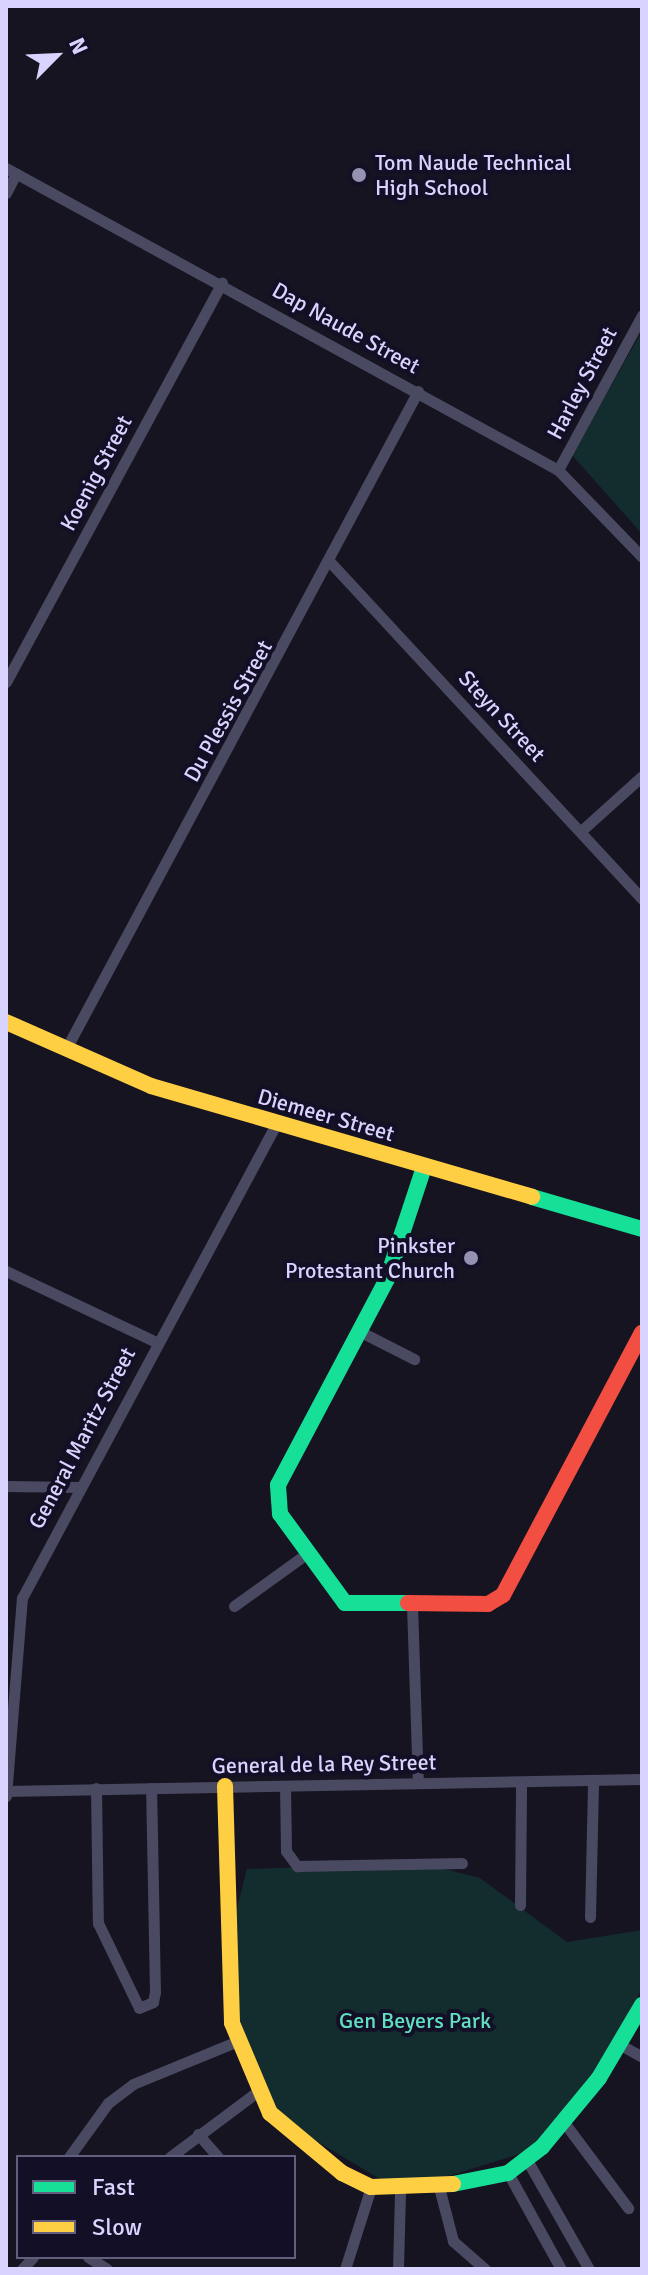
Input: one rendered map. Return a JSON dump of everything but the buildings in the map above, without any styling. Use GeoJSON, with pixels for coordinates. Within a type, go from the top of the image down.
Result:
{"type":"FeatureCollection","features":[{"type":"Feature","properties":{"kind":"street"},"geometry":{"type":"LineString","coordinates":[[6,193],[11,171]]}},
{"type":"Feature","properties":{"kind":"street","name":"Dap Naude Street"},"geometry":{"type":"LineString","coordinates":[[11,171],[222,283],[558,470],[642,557]]}},
{"type":"Feature","properties":{"kind":"street","name":"Koenig Street"},"geometry":{"type":"LineString","coordinates":[[6,682],[222,283]]}},
{"type":"Feature","properties":{"kind":"street","name":"Harley Street"},"geometry":{"type":"LineString","coordinates":[[558,470],[642,315]]}},
{"type":"Feature","properties":{"kind":"street","name":"Du Plessis Street"},"geometry":{"type":"LineString","coordinates":[[67,1047],[331,563],[418,391]]}},
{"type":"Feature","properties":{"kind":"street","name":"Steyn Street"},"geometry":{"type":"LineString","coordinates":[[331,563],[642,899]]}},
{"type":"Feature","properties":{"kind":"street"},"geometry":{"type":"LineString","coordinates":[[581,831],[642,776]]}},
{"type":"Feature","properties":{"kind":"street","name":"Diemeer Street"},"geometry":{"type":"LineString","coordinates":[[6,1022],[67,1047],[133,1080],[642,1229]]}},
{"type":"Feature","properties":{"kind":"street","name":"General Maritz Street"},"geometry":{"type":"LineString","coordinates":[[6,1792],[10,1634],[27,1585],[276,1124]]}},
{"type":"Feature","properties":{"kind":"street"},"geometry":{"type":"LineString","coordinates":[[424,1167],[391,1270],[278,1485],[280,1514],[306,1554],[351,1606],[488,1604],[503,1595],[642,1333]]}},
{"type":"Feature","properties":{"kind":"street"},"geometry":{"type":"LineString","coordinates":[[6,1271],[156,1342]]}},
{"type":"Feature","properties":{"kind":"street"},"geometry":{"type":"LineString","coordinates":[[359,1331],[414,1359]]}},
{"type":"Feature","properties":{"kind":"street"},"geometry":{"type":"LineString","coordinates":[[6,1486],[80,1487]]}},
{"type":"Feature","properties":{"kind":"street"},"geometry":{"type":"LineString","coordinates":[[234,1606],[306,1554]]}},
{"type":"Feature","properties":{"kind":"street"},"geometry":{"type":"LineString","coordinates":[[412,1605],[418,1782]]}},
{"type":"Feature","properties":{"kind":"street","name":"General de la Rey Street"},"geometry":{"type":"LineString","coordinates":[[6,1792],[418,1782],[593,1783],[642,1779]]}},
{"type":"Feature","properties":{"kind":"street"},"geometry":{"type":"LineString","coordinates":[[520,1905],[521,1782]]}},
{"type":"Feature","properties":{"kind":"street"},"geometry":{"type":"LineString","coordinates":[[590,1917],[593,1783]]}},
{"type":"Feature","properties":{"kind":"street"},"geometry":{"type":"LineString","coordinates":[[225,1786],[229,2002],[238,2041],[257,2092],[308,2151],[371,2187],[440,2191],[508,2173],[527,2160],[563,2121],[619,2044],[642,2005]]}},
{"type":"Feature","properties":{"kind":"street"},"geometry":{"type":"LineString","coordinates":[[285,1786],[286,1851],[297,1866],[462,1863]]}},
{"type":"Feature","properties":{"kind":"street"},"geometry":{"type":"LineString","coordinates":[[96,1788],[98,1923],[139,2008],[154,1996],[151,1788]]}},
{"type":"Feature","properties":{"kind":"street"},"geometry":{"type":"LineString","coordinates":[[70,2155],[108,2103],[133,2084],[238,2041]]}},
{"type":"Feature","properties":{"kind":"street"},"geometry":{"type":"LineString","coordinates":[[619,2044],[642,2057]]}},
{"type":"Feature","properties":{"kind":"street"},"geometry":{"type":"LineString","coordinates":[[172,2155],[257,2092]]}},
{"type":"Feature","properties":{"kind":"street"},"geometry":{"type":"LineString","coordinates":[[563,2121],[628,2208]]}},
{"type":"Feature","properties":{"kind":"street"},"geometry":{"type":"LineString","coordinates":[[198,2134],[216,2155]]}},
{"type":"Feature","properties":{"kind":"street"},"geometry":{"type":"LineString","coordinates":[[527,2160],[589,2269]]}},
{"type":"Feature","properties":{"kind":"street"},"geometry":{"type":"LineString","coordinates":[[508,2173],[561,2269]]}},
{"type":"Feature","properties":{"kind":"street"},"geometry":{"type":"LineString","coordinates":[[345,2269],[371,2187]]}},
{"type":"Feature","properties":{"kind":"street"},"geometry":{"type":"LineString","coordinates":[[398,2269],[400,2191]]}},
{"type":"Feature","properties":{"kind":"street"},"geometry":{"type":"LineString","coordinates":[[440,2191],[453,2241],[485,2269]]}},
{"type":"Feature","properties":{"kind":"green space"},"geometry":{"type":"Polygon","coordinates":[[[642,331],[642,534],[572,455],[642,331]]]}},
{"type":"Feature","properties":{"kind":"green space","name":"Gen Beyers Park"},"geometry":{"type":"Polygon","coordinates":[[[425,1864],[480,1878],[567,1942],[642,1930],[642,1988],[606,2065],[542,2147],[400,2191],[270,2113],[232,2023],[228,1942],[247,1869],[425,1864]]]}},
{"type":"Feature","properties":{"kind":"traffic: fast"},"geometry":{"type":"LineString","coordinates":[[408,1603],[345,1603],[280,1514],[278,1485],[387,1279],[424,1167]]}},
{"type":"Feature","properties":{"kind":"traffic: fast"},"geometry":{"type":"LineString","coordinates":[[532,1197],[642,1229]]}},
{"type":"Feature","properties":{"kind":"traffic: fast"},"geometry":{"type":"LineString","coordinates":[[453,2184],[508,2173],[542,2147],[599,2078],[642,2005]]}},
{"type":"Feature","properties":{"kind":"traffic: slow"},"geometry":{"type":"LineString","coordinates":[[6,1022],[151,1086],[532,1197]]}},
{"type":"Feature","properties":{"kind":"traffic: slow"},"geometry":{"type":"LineString","coordinates":[[225,1786],[232,2023],[270,2113],[342,2173],[371,2187],[453,2184]]}},
{"type":"Feature","properties":{"kind":"traffic: jam"},"geometry":{"type":"LineString","coordinates":[[408,1603],[488,1604],[503,1595],[642,1333]]}},
{"type":"Feature","properties":{"kind":"place","name":"Tom Naude Technical High School"},"geometry":{"type":"Point","coordinates":[359,175]}},
{"type":"Feature","properties":{"kind":"place","name":"Pinkster Protestant Church"},"geometry":{"type":"Point","coordinates":[471,1258]}}]}
